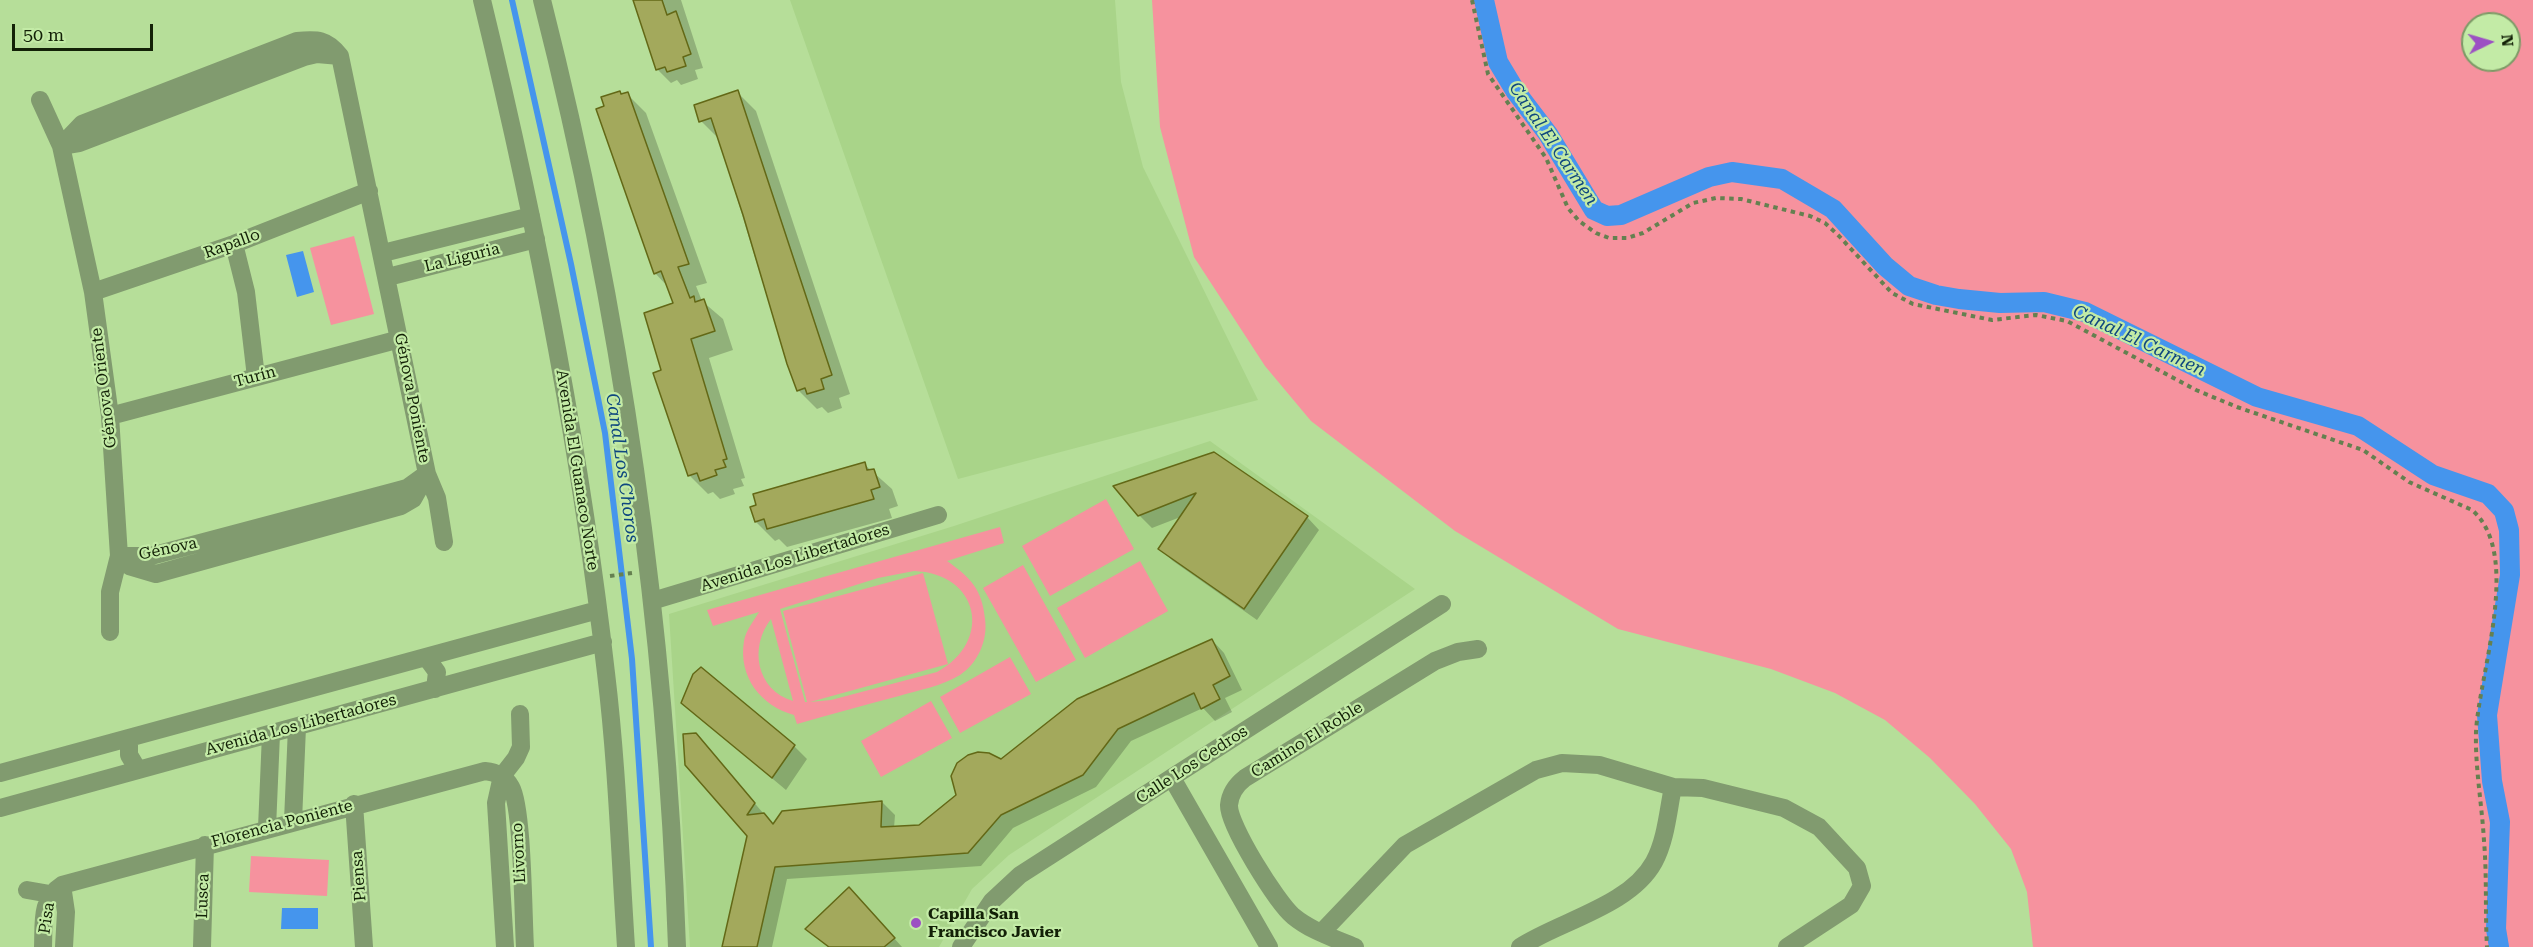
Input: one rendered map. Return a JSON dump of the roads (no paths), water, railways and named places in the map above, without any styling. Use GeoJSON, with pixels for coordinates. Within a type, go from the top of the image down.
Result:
{"type":"FeatureCollection","features":[{"type":"Feature","properties":{"kind":"street","name":"Avenida El Guanaco Norte"},"geometry":{"type":"LineString","coordinates":[[482,0],[536,239],[557,346],[603,642],[626,947]]}},
{"type":"Feature","properties":{"kind":"street"},"geometry":{"type":"LineString","coordinates":[[542,0],[579,157],[605,286],[634,452],[652,601],[671,816],[677,947]]}},
{"type":"Feature","properties":{"kind":"street"},"geometry":{"type":"LineString","coordinates":[[61,146],[79,143],[195,89],[304,57],[329,53],[340,56],[383,253]]}},
{"type":"Feature","properties":{"kind":"street","name":"Génova Oriente"},"geometry":{"type":"LineString","coordinates":[[40,100],[61,146],[93,292],[110,416],[119,555],[110,592],[110,632]]}},
{"type":"Feature","properties":{"kind":"street","name":"Rapallo"},"geometry":{"type":"LineString","coordinates":[[93,292],[234,244],[369,191]]}},
{"type":"Feature","properties":{"kind":"street","name":"La Liguria"},"geometry":{"type":"LineString","coordinates":[[383,253],[531,216]]}},
{"type":"Feature","properties":{"kind":"street","name":"La Liguria"},"geometry":{"type":"LineString","coordinates":[[388,277],[536,239]]}},
{"type":"Feature","properties":{"kind":"street"},"geometry":{"type":"LineString","coordinates":[[234,244],[246,292],[256,377]]}},
{"type":"Feature","properties":{"kind":"street","name":"Génova Poniente"},"geometry":{"type":"LineString","coordinates":[[383,253],[427,474],[437,498],[444,542]]}},
{"type":"Feature","properties":{"kind":"street","name":"Turín"},"geometry":{"type":"LineString","coordinates":[[110,416],[400,339]]}},
{"type":"Feature","properties":{"kind":"street","name":"Génova"},"geometry":{"type":"LineString","coordinates":[[119,555],[151,556],[407,488],[427,474]]}},
{"type":"Feature","properties":{"kind":"street","name":"Génova"},"geometry":{"type":"LineString","coordinates":[[119,555],[129,567],[156,574],[400,506],[413,499],[427,474]]}},
{"type":"Feature","properties":{"kind":"street","name":"Avenida Los Libertadores"},"geometry":{"type":"LineString","coordinates":[[652,601],[938,515]]}},
{"type":"Feature","properties":{"kind":"street"},"geometry":{"type":"LineString","coordinates":[[277,522],[278,541]]}},
{"type":"Feature","properties":{"kind":"street","name":"Calle Los Cedros"},"geometry":{"type":"LineString","coordinates":[[962,947],[992,901],[1020,875],[1442,604]]}},
{"type":"Feature","properties":{"kind":"street","name":"Avenida Los Libertadores"},"geometry":{"type":"LineString","coordinates":[[0,773],[598,610]]}},
{"type":"Feature","properties":{"kind":"street","name":"Avenida Los Libertadores"},"geometry":{"type":"LineString","coordinates":[[0,808],[603,642]]}},
{"type":"Feature","properties":{"kind":"street","name":"Camino El Roble"},"geometry":{"type":"LineString","coordinates":[[1355,947],[1322,932],[1293,915],[1274,893],[1232,822],[1229,804],[1235,789],[1245,778],[1435,661],[1458,651],[1478,649]]}},
{"type":"Feature","properties":{"kind":"street"},"geometry":{"type":"LineString","coordinates":[[426,657],[437,672],[435,689]]}},
{"type":"Feature","properties":{"kind":"street","name":"Livorno"},"geometry":{"type":"LineString","coordinates":[[502,776],[511,787],[517,803],[524,941],[504,943],[496,803],[502,776],[516,758],[521,747],[520,714]]}},
{"type":"Feature","properties":{"kind":"street"},"geometry":{"type":"LineString","coordinates":[[293,821],[297,727]]}},
{"type":"Feature","properties":{"kind":"street"},"geometry":{"type":"LineString","coordinates":[[267,828],[271,734]]}},
{"type":"Feature","properties":{"kind":"street"},"geometry":{"type":"LineString","coordinates":[[129,738],[129,754],[138,770]]}},
{"type":"Feature","properties":{"kind":"street"},"geometry":{"type":"LineString","coordinates":[[1322,932],[1405,845],[1536,770],[1562,763],[1587,763],[1674,787],[1704,788],[1798,814],[1819,827],[1857,868],[1862,886],[1856,900],[1787,947]]}},
{"type":"Feature","properties":{"kind":"street","name":"Florencia Poniente"},"geometry":{"type":"LineString","coordinates":[[56,890],[205,845],[469,773],[484,771],[502,776]]}},
{"type":"Feature","properties":{"kind":"street"},"geometry":{"type":"LineString","coordinates":[[1172,778],[1269,947]]}},
{"type":"Feature","properties":{"kind":"street"},"geometry":{"type":"LineString","coordinates":[[1520,947],[1623,894],[1640,880],[1658,852],[1674,787]]}},
{"type":"Feature","properties":{"kind":"street","name":"Piensa"},"geometry":{"type":"LineString","coordinates":[[354,804],[364,947]]}},
{"type":"Feature","properties":{"kind":"street","name":"Lusca"},"geometry":{"type":"LineString","coordinates":[[202,947],[205,845]]}},
{"type":"Feature","properties":{"kind":"street"},"geometry":{"type":"LineString","coordinates":[[27,890],[56,890]]}},
{"type":"Feature","properties":{"kind":"street","name":"Pisa"},"geometry":{"type":"LineString","coordinates":[[43,947],[44,912],[56,890]]}},
{"type":"Feature","properties":{"kind":"street","name":"Pisa"},"geometry":{"type":"LineString","coordinates":[[56,890],[66,912],[64,947]]}},
{"type":"Feature","properties":{"kind":"water"},"geometry":{"type":"Polygon","coordinates":[[[303,251],[314,292],[297,297],[286,255],[303,251]]]}},
{"type":"Feature","properties":{"kind":"water"},"geometry":{"type":"Polygon","coordinates":[[[282,908],[318,908],[318,929],[281,929],[282,908]]]}},
{"type":"Feature","properties":{"kind":"waterway","name":"Canal Los Choros"},"geometry":{"type":"LineString","coordinates":[[512,0],[571,264],[605,433],[632,659],[651,947]]}},
{"type":"Feature","properties":{"kind":"waterway","name":"Canal El Carmen"},"geometry":{"type":"LineString","coordinates":[[1484,0],[1498,62],[1516,92],[1548,134],[1594,210],[1607,216],[1621,215],[1709,177],[1732,172],[1782,179],[1833,209],[1885,266],[1909,286],[1936,295],[1959,299],[2000,303],[2044,302],[2085,312],[2257,397],[2358,426],[2433,475],[2488,494],[2504,511],[2509,530],[2510,575],[2487,715],[2492,781],[2500,822],[2496,929],[2499,947]]}},
{"type":"Feature","properties":{"kind":"place","name":"Capilla San Francisco Javier"},"geometry":{"type":"Point","coordinates":[916,923]}}]}
